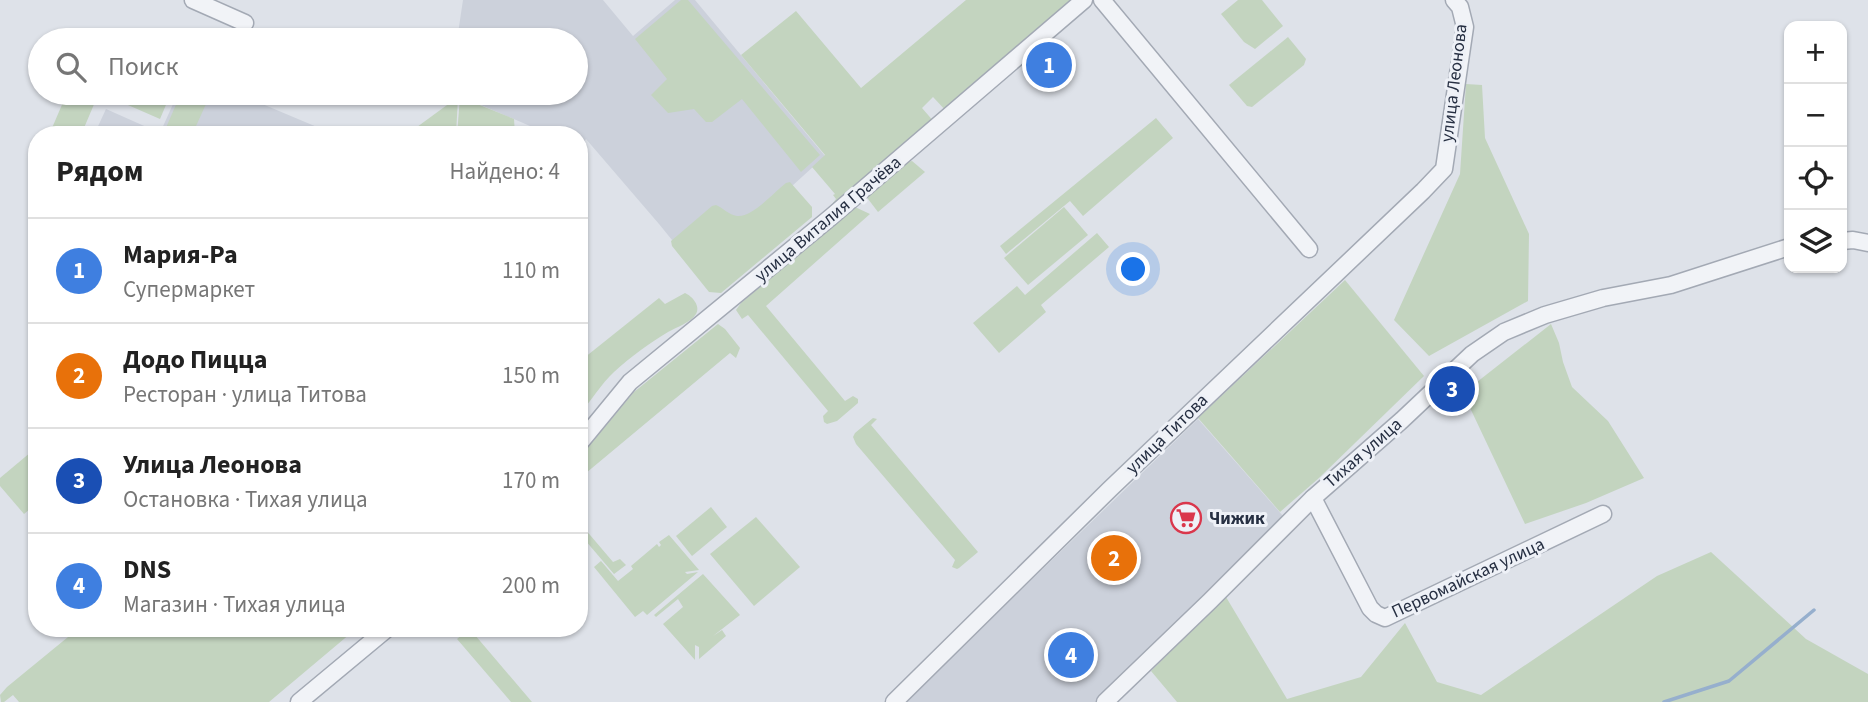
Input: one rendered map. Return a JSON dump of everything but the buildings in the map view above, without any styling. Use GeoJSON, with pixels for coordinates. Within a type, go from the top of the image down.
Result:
{"type":"FeatureCollection","features":[{"type":"Feature","properties":{"kind":"street"},"geometry":{"type":"LineString","coordinates":[[193,0],[245,23]]}},
{"type":"Feature","properties":{"kind":"street","name":"улица Виталия Грачёва"},"geometry":{"type":"LineString","coordinates":[[588,433],[630,382],[831,218],[1084,0]]}},
{"type":"Feature","properties":{"kind":"street"},"geometry":{"type":"LineString","coordinates":[[1102,0],[1309,249]]}},
{"type":"Feature","properties":{"kind":"street","name":"улица Леонова"},"geometry":{"type":"LineString","coordinates":[[1444,169],[1465,27],[1460,7],[1454,0]]}},
{"type":"Feature","properties":{"kind":"street","name":"улица Титова"},"geometry":{"type":"LineString","coordinates":[[894,702],[1110,489],[1444,169]]}},
{"type":"Feature","properties":{"kind":"street"},"geometry":{"type":"LineString","coordinates":[[1847,241],[1867,243]]}},
{"type":"Feature","properties":{"kind":"street","name":"Тихая улица"},"geometry":{"type":"LineString","coordinates":[[1105,702],[1313,498],[1472,354],[1504,332],[1603,298],[1671,285],[1784,249]]}},
{"type":"Feature","properties":{"kind":"street","name":"Первомайская улица"},"geometry":{"type":"LineString","coordinates":[[1313,498],[1370,608],[1385,618],[1603,514]]}},
{"type":"Feature","properties":{"kind":"street"},"geometry":{"type":"LineString","coordinates":[[299,702],[377,637]]}},
{"type":"Feature","properties":{"kind":"shaded area"},"geometry":{"type":"Polygon","coordinates":[[[463,0],[603,0],[633,36],[675,0],[695,0],[825,156],[792,186],[707,283],[588,141],[588,126],[530,126],[481,105],[588,105],[588,28],[459,28],[463,0]]]}},
{"type":"Feature","properties":{"kind":"shaded area"},"geometry":{"type":"Polygon","coordinates":[[[173,105],[265,105],[315,126],[163,126],[173,105]]]}},
{"type":"Feature","properties":{"kind":"shaded area"},"geometry":{"type":"Polygon","coordinates":[[[106,109],[144,126],[98,126],[106,109]]]}},
{"type":"Feature","properties":{"kind":"shaded area"},"geometry":{"type":"Polygon","coordinates":[[[1198,419],[1283,516],[1097,702],[905,702],[1198,419]]]}},
{"type":"Feature","properties":{"kind":"green space"},"geometry":{"type":"Polygon","coordinates":[[[681,0],[688,0],[820,155],[801,172],[742,99],[712,122],[706,122],[694,109],[668,113],[651,95],[667,79],[635,39],[681,0]]]}},
{"type":"Feature","properties":{"kind":"green space"},"geometry":{"type":"Polygon","coordinates":[[[966,0],[1080,0],[948,113],[933,97],[922,108],[935,123],[834,205],[835,194],[812,167],[825,155],[741,55],[796,11],[861,88],[966,0]]]}},
{"type":"Feature","properties":{"kind":"green space"},"geometry":{"type":"Polygon","coordinates":[[[1238,0],[1262,0],[1283,26],[1255,49],[1244,42],[1221,14],[1238,0]]]}},
{"type":"Feature","properties":{"kind":"green space"},"geometry":{"type":"Polygon","coordinates":[[[1288,37],[1306,59],[1304,65],[1252,107],[1247,106],[1229,85],[1288,37]]]}},
{"type":"Feature","properties":{"kind":"green space"},"geometry":{"type":"Polygon","coordinates":[[[1466,84],[1482,85],[1485,138],[1529,234],[1528,301],[1429,356],[1394,320],[1460,174],[1466,84]]]}},
{"type":"Feature","properties":{"kind":"green space"},"geometry":{"type":"Polygon","coordinates":[[[62,105],[94,105],[85,126],[53,126],[62,105]]]}},
{"type":"Feature","properties":{"kind":"green space"},"geometry":{"type":"Polygon","coordinates":[[[128,105],[166,105],[160,119],[128,105]]]}},
{"type":"Feature","properties":{"kind":"green space"},"geometry":{"type":"Polygon","coordinates":[[[176,105],[206,105],[196,126],[167,126],[176,105]]]}},
{"type":"Feature","properties":{"kind":"green space"},"geometry":{"type":"Polygon","coordinates":[[[447,105],[458,105],[456,126],[418,126],[447,105]]]}},
{"type":"Feature","properties":{"kind":"green space"},"geometry":{"type":"Polygon","coordinates":[[[459,105],[480,105],[514,119],[514,126],[458,126],[459,105]]]}},
{"type":"Feature","properties":{"kind":"green space"},"geometry":{"type":"Polygon","coordinates":[[[1156,118],[1173,138],[1083,216],[1070,201],[1006,254],[1000,246],[1156,118]]]}},
{"type":"Feature","properties":{"kind":"green space"},"geometry":{"type":"Polygon","coordinates":[[[912,161],[925,172],[878,212],[865,195],[904,163],[912,161]]]}},
{"type":"Feature","properties":{"kind":"green space"},"geometry":{"type":"Polygon","coordinates":[[[790,182],[812,207],[812,217],[721,293],[709,292],[672,246],[671,241],[712,206],[716,205],[734,215],[743,216],[790,182]]]}},
{"type":"Feature","properties":{"kind":"green space"},"geometry":{"type":"Polygon","coordinates":[[[855,207],[870,214],[766,306],[845,401],[853,396],[858,399],[858,403],[837,421],[827,424],[823,416],[828,411],[748,315],[742,319],[736,310],[855,207]]]}},
{"type":"Feature","properties":{"kind":"green space"},"geometry":{"type":"Polygon","coordinates":[[[1064,207],[1088,235],[1028,285],[1004,258],[1064,207]]]}},
{"type":"Feature","properties":{"kind":"green space"},"geometry":{"type":"Polygon","coordinates":[[[1097,233],[1109,247],[1041,305],[1046,312],[999,353],[973,323],[1017,286],[1025,295],[1097,233]]]}},
{"type":"Feature","properties":{"kind":"green space"},"geometry":{"type":"Polygon","coordinates":[[[1345,280],[1424,376],[1280,512],[1198,418],[1345,280]]]}},
{"type":"Feature","properties":{"kind":"green space"},"geometry":{"type":"Polygon","coordinates":[[[685,293],[697,305],[697,311],[687,322],[654,341],[620,366],[588,404],[588,355],[659,298],[665,304],[685,293]]]}},
{"type":"Feature","properties":{"kind":"green space"},"geometry":{"type":"Polygon","coordinates":[[[718,324],[740,348],[736,358],[730,353],[588,471],[588,447],[634,392],[718,324]]]}},
{"type":"Feature","properties":{"kind":"green space"},"geometry":{"type":"Polygon","coordinates":[[[1551,324],[1572,387],[1608,421],[1644,478],[1586,503],[1525,524],[1463,393],[1551,324]]]}},
{"type":"Feature","properties":{"kind":"green space"},"geometry":{"type":"Polygon","coordinates":[[[873,418],[877,419],[871,425],[978,552],[959,568],[952,567],[955,560],[856,444],[853,437],[855,433],[873,418]]]}},
{"type":"Feature","properties":{"kind":"green space"},"geometry":{"type":"Polygon","coordinates":[[[28,455],[28,511],[24,514],[0,486],[0,478],[28,455]]]}},
{"type":"Feature","properties":{"kind":"green space"},"geometry":{"type":"Polygon","coordinates":[[[711,507],[727,527],[692,556],[676,536],[711,507]]]}},
{"type":"Feature","properties":{"kind":"green space"},"geometry":{"type":"Polygon","coordinates":[[[756,517],[800,567],[754,606],[710,554],[756,517]]]}},
{"type":"Feature","properties":{"kind":"green space"},"geometry":{"type":"Polygon","coordinates":[[[588,533],[613,562],[620,559],[626,565],[614,574],[588,544],[588,533]]]}},
{"type":"Feature","properties":{"kind":"green space"},"geometry":{"type":"Polygon","coordinates":[[[669,535],[699,570],[685,572],[698,572],[647,615],[643,611],[635,617],[594,567],[601,561],[618,581],[633,569],[631,566],[657,544],[659,547],[659,542],[669,535]]]}},
{"type":"Feature","properties":{"kind":"green space"},"geometry":{"type":"Polygon","coordinates":[[[1711,552],[1806,639],[1868,674],[1868,702],[1177,702],[1151,671],[1226,597],[1287,699],[1361,677],[1405,623],[1437,682],[1481,695],[1657,576],[1711,552]]]}},
{"type":"Feature","properties":{"kind":"green space"},"geometry":{"type":"Polygon","coordinates":[[[703,574],[740,615],[713,636],[722,630],[726,636],[699,659],[699,647],[695,645],[695,660],[663,624],[683,607],[678,599],[656,617],[654,615],[703,574]]]}},
{"type":"Feature","properties":{"kind":"green space"},"geometry":{"type":"Polygon","coordinates":[[[68,637],[346,637],[269,702],[19,702],[13,695],[1,702],[0,695],[68,637]]]}},
{"type":"Feature","properties":{"kind":"green space"},"geometry":{"type":"Polygon","coordinates":[[[477,637],[532,702],[511,702],[457,639],[477,637]]]}},
{"type":"Feature","properties":{"kind":"waterway"},"geometry":{"type":"LineString","coordinates":[[1664,702],[1729,681],[1814,610]]}},
{"type":"Feature","properties":{"kind":"place","name":"Мария-Ра"},"geometry":{"type":"Point","coordinates":[1049,65]}},
{"type":"Feature","properties":{"kind":"place","name":"Улица Леонова"},"geometry":{"type":"Point","coordinates":[1452,389]}},
{"type":"Feature","properties":{"kind":"place","name":"Чижик"},"geometry":{"type":"Point","coordinates":[1186,518]}},
{"type":"Feature","properties":{"kind":"place","name":"Додо Пицца"},"geometry":{"type":"Point","coordinates":[1114,558]}},
{"type":"Feature","properties":{"kind":"place","name":"DNS"},"geometry":{"type":"Point","coordinates":[1071,655]}}]}
